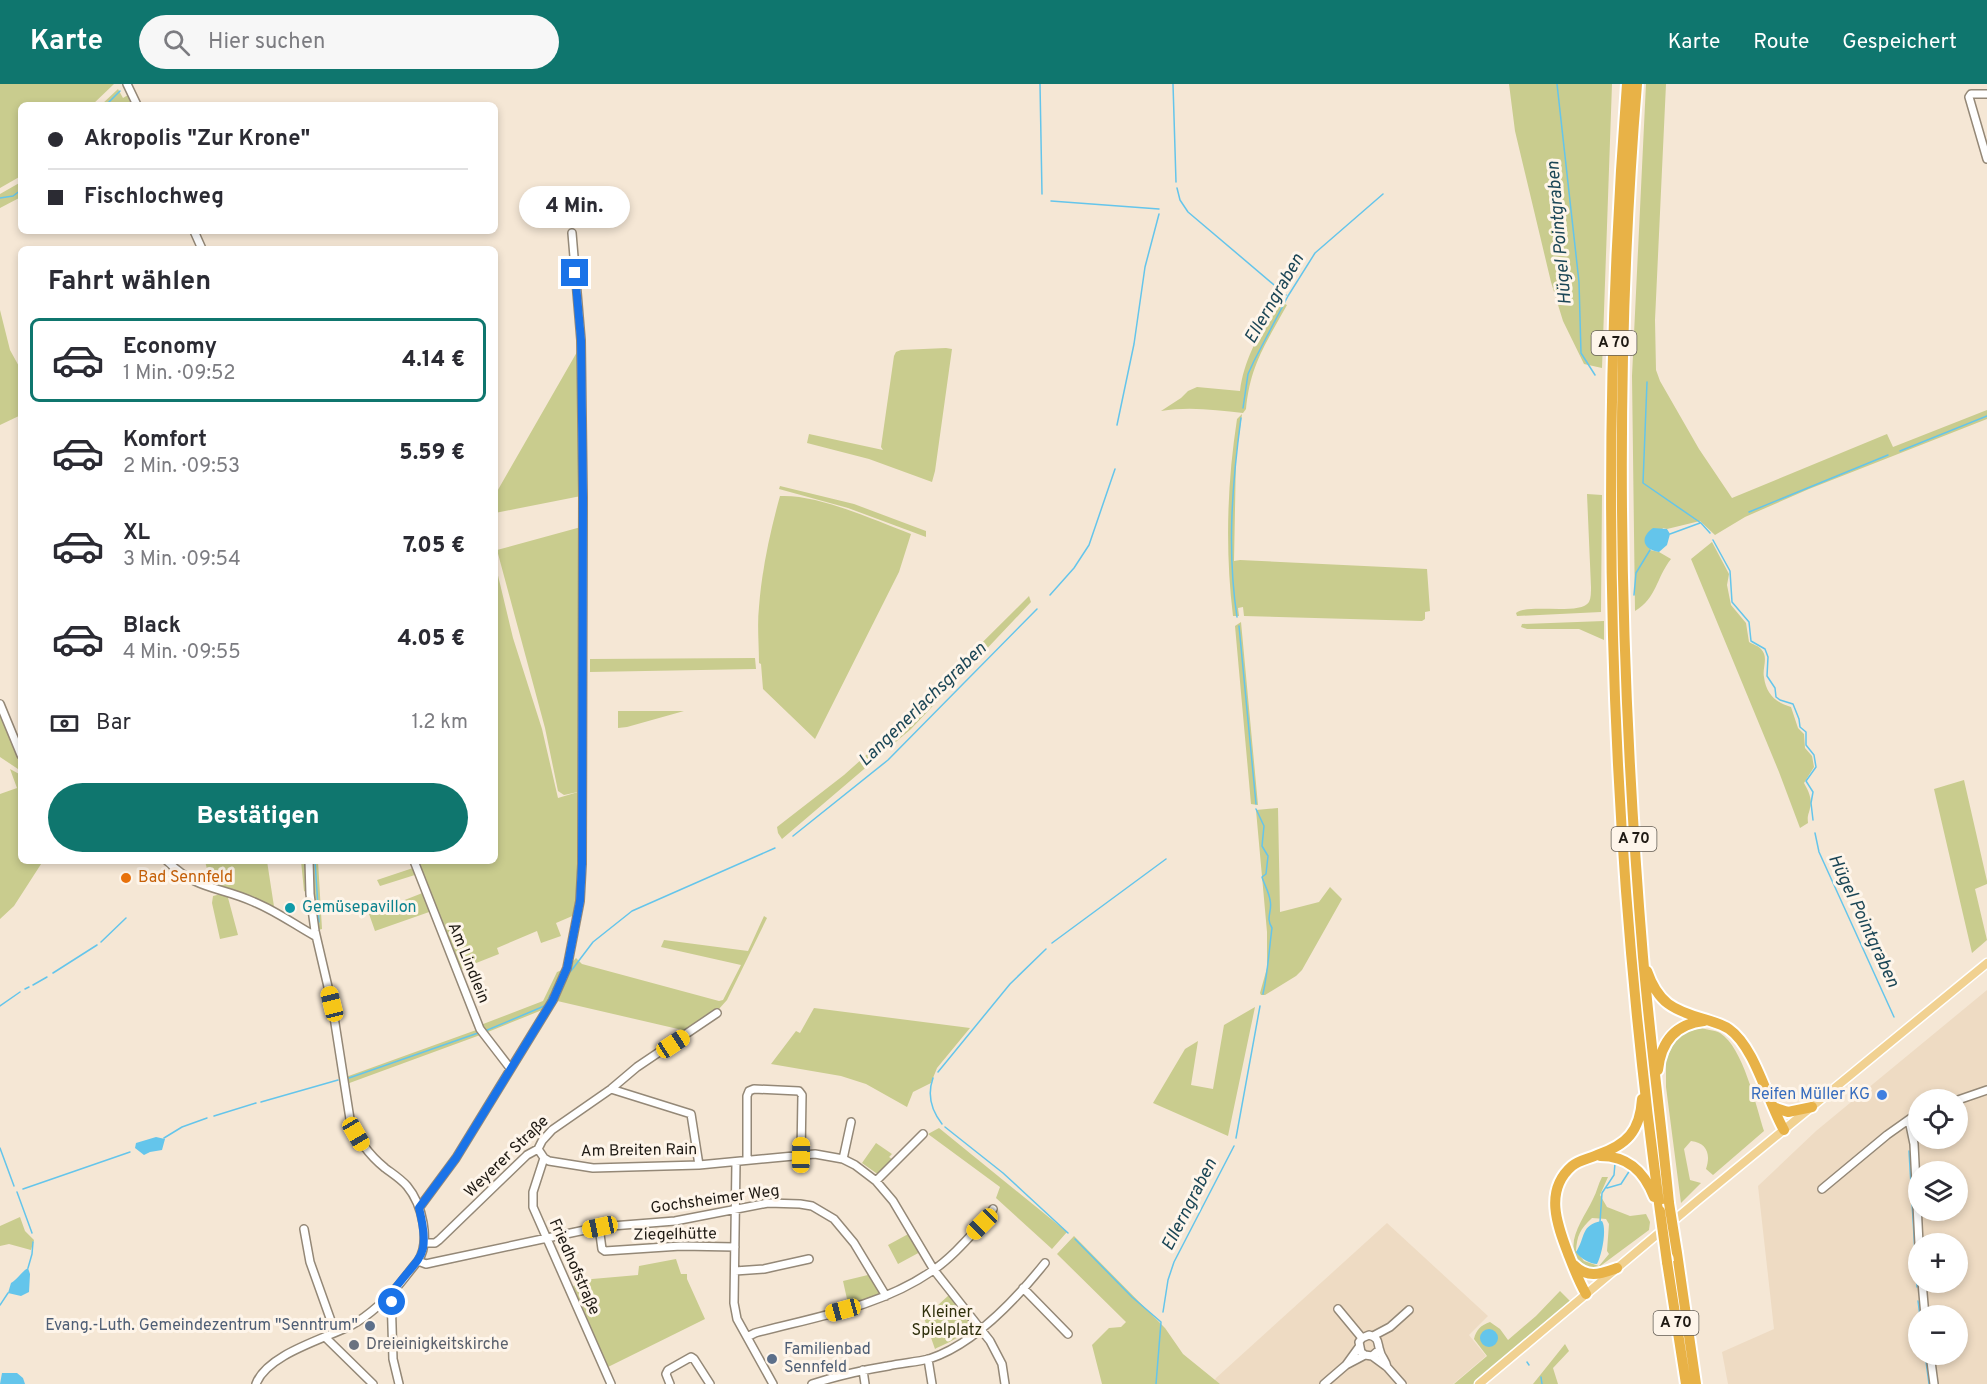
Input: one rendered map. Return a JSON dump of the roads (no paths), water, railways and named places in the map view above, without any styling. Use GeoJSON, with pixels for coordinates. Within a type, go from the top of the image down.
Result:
{"type":"FeatureCollection","features":[{"type":"Feature","properties":{"kind":"highway","name":"A 70"},"geometry":{"type":"LineString","coordinates":[[1627,84],[1619,204],[1613,372],[1626,872],[1644,1075],[1660,1211],[1686,1384]]}},
{"type":"Feature","properties":{"kind":"highway","name":"A 70"},"geometry":{"type":"LineString","coordinates":[[1618,601],[1629,205],[1637,84]]}},
{"type":"Feature","properties":{"kind":"highway","name":"A 70"},"geometry":{"type":"LineString","coordinates":[[1619,629],[1643,960],[1669,1203],[1696,1384]]}},
{"type":"Feature","properties":{"kind":"highway"},"geometry":{"type":"LineString","coordinates":[[1643,960],[1659,997],[1676,1010],[1730,1030],[1744,1044],[1784,1130]]}},
{"type":"Feature","properties":{"kind":"highway"},"geometry":{"type":"LineString","coordinates":[[1656,1085],[1660,1054],[1669,1038],[1687,1024],[1710,1021]]}},
{"type":"Feature","properties":{"kind":"highway"},"geometry":{"type":"LineString","coordinates":[[1586,1294],[1555,1215],[1555,1192],[1563,1175],[1571,1167],[1624,1142],[1636,1128],[1640,1117],[1644,1075]]}},
{"type":"Feature","properties":{"kind":"highway"},"geometry":{"type":"LineString","coordinates":[[1773,1107],[1788,1112],[1812,1107]]}},
{"type":"Feature","properties":{"kind":"highway"},"geometry":{"type":"LineString","coordinates":[[1596,1155],[1619,1158],[1633,1165],[1647,1180],[1660,1211]]}},
{"type":"Feature","properties":{"kind":"highway"},"geometry":{"type":"LineString","coordinates":[[1572,1263],[1584,1274],[1600,1274],[1617,1268]]}},
{"type":"Feature","properties":{"kind":"main road"},"geometry":{"type":"LineString","coordinates":[[1479,1384],[1987,963]]}},
{"type":"Feature","properties":{"kind":"street"},"geometry":{"type":"LineString","coordinates":[[127,84],[135,102]]}},
{"type":"Feature","properties":{"kind":"street"},"geometry":{"type":"LineString","coordinates":[[1987,94],[1971,94],[1969,97],[1987,159]]}},
{"type":"Feature","properties":{"kind":"street"},"geometry":{"type":"LineString","coordinates":[[419,1208],[456,1158],[553,1000],[565,974],[580,901],[583,497],[581,340],[572,233]]}},
{"type":"Feature","properties":{"kind":"street"},"geometry":{"type":"LineString","coordinates":[[0,704],[18,747]]}},
{"type":"Feature","properties":{"kind":"street"},"geometry":{"type":"LineString","coordinates":[[170,864],[186,878],[214,890],[254,902],[315,936]]}},
{"type":"Feature","properties":{"kind":"street"},"geometry":{"type":"LineString","coordinates":[[256,1384],[259,1376],[265,1370],[285,1356],[352,1324],[379,1305],[422,1256],[424,1243],[419,1208],[406,1185],[370,1154],[353,1127],[347,1106],[332,1004],[315,936],[309,864]]}},
{"type":"Feature","properties":{"kind":"street","name":"Am Lindlein"},"geometry":{"type":"LineString","coordinates":[[415,864],[480,1029],[510,1068]]}},
{"type":"Feature","properties":{"kind":"street","name":"Weyerer Straße"},"geometry":{"type":"LineString","coordinates":[[424,1243],[435,1243],[440,1240],[527,1155],[538,1150],[552,1130],[611,1089],[637,1067],[717,1013]]}},
{"type":"Feature","properties":{"kind":"street"},"geometry":{"type":"LineString","coordinates":[[611,1089],[691,1114],[699,1165]]}},
{"type":"Feature","properties":{"kind":"street"},"geometry":{"type":"LineString","coordinates":[[747,1160],[747,1096],[749,1091],[754,1089],[800,1091],[802,1095],[801,1155]]}},
{"type":"Feature","properties":{"kind":"street"},"geometry":{"type":"LineString","coordinates":[[1968,1097],[1987,1090]]}},
{"type":"Feature","properties":{"kind":"street"},"geometry":{"type":"LineString","coordinates":[[1822,1189],[1887,1135],[1908,1121]]}},
{"type":"Feature","properties":{"kind":"street"},"geometry":{"type":"LineString","coordinates":[[843,1159],[851,1122]]}},
{"type":"Feature","properties":{"kind":"street"},"geometry":{"type":"LineString","coordinates":[[876,1181],[922,1134]]}},
{"type":"Feature","properties":{"kind":"street"},"geometry":{"type":"LineString","coordinates":[[1914,1149],[1918,1233]]}},
{"type":"Feature","properties":{"kind":"street"},"geometry":{"type":"LineString","coordinates":[[538,1150],[544,1158]]}},
{"type":"Feature","properties":{"kind":"street","name":"Am Breiten Rain"},"geometry":{"type":"LineString","coordinates":[[544,1158],[593,1168],[699,1165],[815,1154],[843,1159],[876,1181],[902,1214],[934,1270],[997,1352],[1002,1364],[1005,1384]]}},
{"type":"Feature","properties":{"kind":"street","name":"Friedhofstraße"},"geometry":{"type":"LineString","coordinates":[[544,1158],[532,1199],[533,1207],[611,1384]]}},
{"type":"Feature","properties":{"kind":"street","name":"Ziegelhütte"},"geometry":{"type":"LineString","coordinates":[[736,1162],[734,1303],[737,1319],[773,1384]]}},
{"type":"Feature","properties":{"kind":"street","name":"Gochsheimer Weg"},"geometry":{"type":"LineString","coordinates":[[418,1261],[426,1264],[600,1227],[675,1221],[768,1203],[786,1203],[812,1206],[834,1219],[854,1244],[886,1296]]}},
{"type":"Feature","properties":{"kind":"street"},"geometry":{"type":"LineString","coordinates":[[747,1337],[874,1301],[912,1284],[934,1270],[988,1217],[993,1209]]}},
{"type":"Feature","properties":{"kind":"street","name":"Ziegelhütte"},"geometry":{"type":"LineString","coordinates":[[600,1227],[604,1251],[681,1246],[735,1247]]}},
{"type":"Feature","properties":{"kind":"street"},"geometry":{"type":"LineString","coordinates":[[304,1229],[310,1262],[335,1332]]}},
{"type":"Feature","properties":{"kind":"street"},"geometry":{"type":"LineString","coordinates":[[735,1271],[764,1269],[809,1259]]}},
{"type":"Feature","properties":{"kind":"street"},"geometry":{"type":"LineString","coordinates":[[816,1383],[863,1370],[928,1359],[966,1341],[1023,1288],[1045,1263]]}},
{"type":"Feature","properties":{"kind":"street"},"geometry":{"type":"LineString","coordinates":[[1023,1288],[1068,1334]]}},
{"type":"Feature","properties":{"kind":"street"},"geometry":{"type":"LineString","coordinates":[[391,1294],[393,1359],[399,1384]]}},
{"type":"Feature","properties":{"kind":"street"},"geometry":{"type":"LineString","coordinates":[[1338,1309],[1362,1338]]}},
{"type":"Feature","properties":{"kind":"street"},"geometry":{"type":"LineString","coordinates":[[1362,1338],[1373,1336],[1390,1327],[1409,1310]]}},
{"type":"Feature","properties":{"kind":"street"},"geometry":{"type":"LineString","coordinates":[[1346,1365],[1379,1347],[1390,1327]]}},
{"type":"Feature","properties":{"kind":"street"},"geometry":{"type":"LineString","coordinates":[[1373,1336],[1387,1362],[1387,1367]]}},
{"type":"Feature","properties":{"kind":"street"},"geometry":{"type":"LineString","coordinates":[[325,1337],[373,1384]]}},
{"type":"Feature","properties":{"kind":"street"},"geometry":{"type":"LineString","coordinates":[[1324,1384],[1346,1365],[1359,1347],[1362,1338]]}},
{"type":"Feature","properties":{"kind":"street"},"geometry":{"type":"LineString","coordinates":[[1359,1347],[1387,1367],[1402,1384]]}},
{"type":"Feature","properties":{"kind":"street"},"geometry":{"type":"LineString","coordinates":[[670,1384],[666,1374],[668,1370],[691,1357],[710,1384]]}},
{"type":"Feature","properties":{"kind":"street"},"geometry":{"type":"LineString","coordinates":[[928,1359],[932,1384]]}},
{"type":"Feature","properties":{"kind":"street"},"geometry":{"type":"LineString","coordinates":[[1931,1365],[1934,1384]]}},
{"type":"Feature","properties":{"kind":"street"},"geometry":{"type":"LineString","coordinates":[[863,1370],[865,1384]]}},
{"type":"Feature","properties":{"kind":"water"},"geometry":{"type":"Polygon","coordinates":[[[1653,528],[1667,529],[1670,534],[1667,545],[1659,552],[1649,548],[1645,542],[1646,535],[1653,528]]]}},
{"type":"Feature","properties":{"kind":"water"},"geometry":{"type":"Polygon","coordinates":[[[156,1137],[165,1139],[162,1150],[144,1155],[135,1148],[136,1143],[156,1137]]]}},
{"type":"Feature","properties":{"kind":"water"},"geometry":{"type":"Polygon","coordinates":[[[1602,1221],[1604,1236],[1602,1249],[1597,1264],[1594,1264],[1576,1252],[1590,1225],[1602,1221]]]}},
{"type":"Feature","properties":{"kind":"water"},"geometry":{"type":"Polygon","coordinates":[[[28,1268],[29,1292],[21,1296],[8,1293],[11,1283],[28,1268]]]}},
{"type":"Feature","properties":{"kind":"water"},"geometry":{"type":"Polygon","coordinates":[[[1485,1329],[1493,1329],[1498,1334],[1496,1345],[1485,1347],[1480,1342],[1480,1334],[1485,1329]]]}},
{"type":"Feature","properties":{"kind":"water"},"geometry":{"type":"Polygon","coordinates":[[[2,1373],[17,1373],[23,1378],[25,1384],[0,1384],[2,1373]]]}},
{"type":"Feature","properties":{"kind":"waterway","name":"Langenerlachsgraben"},"geometry":{"type":"LineString","coordinates":[[1040,84],[1042,194]]}},
{"type":"Feature","properties":{"kind":"waterway"},"geometry":{"type":"LineString","coordinates":[[1173,84],[1176,182]]}},
{"type":"Feature","properties":{"kind":"waterway","name":"Hügel Pointgraben"},"geometry":{"type":"LineString","coordinates":[[1557,84],[1579,282],[1581,353],[1595,375]]}},
{"type":"Feature","properties":{"kind":"waterway"},"geometry":{"type":"LineString","coordinates":[[109,102],[120,91]]}},
{"type":"Feature","properties":{"kind":"waterway"},"geometry":{"type":"LineString","coordinates":[[1177,188],[1180,200],[1188,212],[1286,295]]}},
{"type":"Feature","properties":{"kind":"waterway"},"geometry":{"type":"LineString","coordinates":[[0,198],[13,196],[18,192]]}},
{"type":"Feature","properties":{"kind":"waterway","name":"Ellerngraben"},"geometry":{"type":"LineString","coordinates":[[1243,408],[1248,374],[1254,361],[1288,296],[1315,253],[1383,194]]}},
{"type":"Feature","properties":{"kind":"waterway","name":"Langenerlachsgraben"},"geometry":{"type":"LineString","coordinates":[[1051,201],[1159,209]]}},
{"type":"Feature","properties":{"kind":"waterway","name":"Langenerlachsgraben"},"geometry":{"type":"LineString","coordinates":[[1117,425],[1134,344],[1145,267],[1159,214]]}},
{"type":"Feature","properties":{"kind":"waterway","name":"Hügel Pointgraben"},"geometry":{"type":"LineString","coordinates":[[1647,382],[1643,483],[1701,523],[1710,533]]}},
{"type":"Feature","properties":{"kind":"waterway"},"geometry":{"type":"LineString","coordinates":[[1900,451],[1987,416]]}},
{"type":"Feature","properties":{"kind":"waterway","name":"Ellerngraben"},"geometry":{"type":"LineString","coordinates":[[1237,617],[1231,542],[1235,468],[1241,418]]}},
{"type":"Feature","properties":{"kind":"waterway"},"geometry":{"type":"LineString","coordinates":[[1749,512],[1888,455]]}},
{"type":"Feature","properties":{"kind":"waterway","name":"Langenerlachsgraben"},"geometry":{"type":"LineString","coordinates":[[1050,595],[1074,568],[1089,545],[1115,469]]}},
{"type":"Feature","properties":{"kind":"waterway"},"geometry":{"type":"LineString","coordinates":[[586,673],[587,503]]}},
{"type":"Feature","properties":{"kind":"waterway"},"geometry":{"type":"LineString","coordinates":[[1670,534],[1700,523]]}},
{"type":"Feature","properties":{"kind":"waterway","name":"Hügel Pointgraben"},"geometry":{"type":"LineString","coordinates":[[1713,540],[1730,571],[1732,602],[1749,622],[1751,641],[1765,649],[1768,657],[1767,676],[1775,688],[1776,697],[1793,704],[1800,727],[1806,732],[1806,745],[1814,755],[1816,767],[1806,781],[1813,792],[1811,803],[1813,820]]}},
{"type":"Feature","properties":{"kind":"waterway"},"geometry":{"type":"LineString","coordinates":[[1634,595],[1636,573],[1650,550]]}},
{"type":"Feature","properties":{"kind":"waterway","name":"Langenerlachsgraben"},"geometry":{"type":"LineString","coordinates":[[793,836],[888,760],[1037,609]]}},
{"type":"Feature","properties":{"kind":"waterway","name":"Ellerngraben"},"geometry":{"type":"LineString","coordinates":[[1239,626],[1256,804]]}},
{"type":"Feature","properties":{"kind":"waterway","name":"Ellerngraben"},"geometry":{"type":"LineString","coordinates":[[1256,809],[1264,826],[1262,846],[1268,856],[1266,874],[1262,877],[1271,904],[1269,921],[1272,928],[1263,994]]}},
{"type":"Feature","properties":{"kind":"waterway","name":"Hügel Pointgraben"},"geometry":{"type":"LineString","coordinates":[[1815,833],[1819,852],[1894,1017]]}},
{"type":"Feature","properties":{"kind":"waterway","name":"Langenerlachsgraben"},"geometry":{"type":"LineString","coordinates":[[571,971],[593,942],[632,911],[775,848]]}},
{"type":"Feature","properties":{"kind":"waterway"},"geometry":{"type":"LineString","coordinates":[[1052,943],[1166,859]]}},
{"type":"Feature","properties":{"kind":"waterway"},"geometry":{"type":"LineString","coordinates":[[315,864],[319,922]]}},
{"type":"Feature","properties":{"kind":"waterway"},"geometry":{"type":"LineString","coordinates":[[101,942],[126,918]]}},
{"type":"Feature","properties":{"kind":"waterway"},"geometry":{"type":"LineString","coordinates":[[53,973],[97,945]]}},
{"type":"Feature","properties":{"kind":"waterway"},"geometry":{"type":"LineString","coordinates":[[938,1072],[1010,984],[1046,949]]}},
{"type":"Feature","properties":{"kind":"waterway"},"geometry":{"type":"LineString","coordinates":[[33,985],[47,977]]}},
{"type":"Feature","properties":{"kind":"waterway","name":"Langenerlachsgraben"},"geometry":{"type":"LineString","coordinates":[[553,989],[558,981]]}},
{"type":"Feature","properties":{"kind":"waterway"},"geometry":{"type":"LineString","coordinates":[[25,989],[29,987]]}},
{"type":"Feature","properties":{"kind":"waterway"},"geometry":{"type":"LineString","coordinates":[[0,1006],[20,992]]}},
{"type":"Feature","properties":{"kind":"waterway","name":"Langenerlachsgraben"},"geometry":{"type":"LineString","coordinates":[[485,1031],[546,1005],[550,995]]}},
{"type":"Feature","properties":{"kind":"waterway","name":"Ellerngraben"},"geometry":{"type":"LineString","coordinates":[[1236,1138],[1260,1006]]}},
{"type":"Feature","properties":{"kind":"waterway","name":"Langenerlachsgraben"},"geometry":{"type":"LineString","coordinates":[[349,1078],[478,1033]]}},
{"type":"Feature","properties":{"kind":"waterway"},"geometry":{"type":"LineString","coordinates":[[933,1078],[930,1090],[931,1102],[942,1124]]}},
{"type":"Feature","properties":{"kind":"waterway","name":"Langenerlachsgraben"},"geometry":{"type":"LineString","coordinates":[[261,1102],[338,1080]]}},
{"type":"Feature","properties":{"kind":"waterway","name":"Langenerlachsgraben"},"geometry":{"type":"LineString","coordinates":[[214,1116],[256,1103]]}},
{"type":"Feature","properties":{"kind":"waterway","name":"Langenerlachsgraben"},"geometry":{"type":"LineString","coordinates":[[164,1138],[182,1127],[207,1118]]}},
{"type":"Feature","properties":{"kind":"waterway"},"geometry":{"type":"LineString","coordinates":[[945,1127],[1003,1173],[1068,1233]]}},
{"type":"Feature","properties":{"kind":"waterway","name":"Ellerngraben"},"geometry":{"type":"LineString","coordinates":[[1163,1312],[1168,1280],[1174,1262],[1234,1146]]}},
{"type":"Feature","properties":{"kind":"waterway"},"geometry":{"type":"LineString","coordinates":[[0,1148],[14,1186]]}},
{"type":"Feature","properties":{"kind":"waterway","name":"Hügel Pointgraben"},"geometry":{"type":"LineString","coordinates":[[1909,1151],[1914,1233]]}},
{"type":"Feature","properties":{"kind":"waterway","name":"Langenerlachsgraben"},"geometry":{"type":"LineString","coordinates":[[23,1189],[130,1152]]}},
{"type":"Feature","properties":{"kind":"waterway"},"geometry":{"type":"LineString","coordinates":[[1600,1222],[1602,1193],[1614,1175],[1615,1163]]}},
{"type":"Feature","properties":{"kind":"waterway"},"geometry":{"type":"LineString","coordinates":[[1607,1188],[1621,1184],[1630,1170]]}},
{"type":"Feature","properties":{"kind":"waterway","name":"Langenerlachsgraben"},"geometry":{"type":"LineString","coordinates":[[17,1192],[32,1233]]}},
{"type":"Feature","properties":{"kind":"waterway"},"geometry":{"type":"LineString","coordinates":[[1075,1239],[1132,1297],[1161,1322],[1156,1384]]}},
{"type":"Feature","properties":{"kind":"waterway","name":"Langenerlachsgraben"},"geometry":{"type":"LineString","coordinates":[[28,1268],[33,1242]]}},
{"type":"Feature","properties":{"kind":"waterway","name":"Langenerlachsgraben"},"geometry":{"type":"LineString","coordinates":[[0,1305],[8,1293]]}},
{"type":"Feature","properties":{"kind":"waterway","name":"Hügel Pointgraben"},"geometry":{"type":"LineString","coordinates":[[1918,1301],[1919,1305]]}},
{"type":"Feature","properties":{"kind":"waterway","name":"Hügel Pointgraben"},"geometry":{"type":"LineString","coordinates":[[1926,1365],[1929,1384]]}},
{"type":"Feature","properties":{"kind":"waterway"},"geometry":{"type":"LineString","coordinates":[[1541,1377],[1542,1384]]}},
{"type":"Feature","properties":{"kind":"place","name":"Bad Sennfeld"},"geometry":{"type":"Point","coordinates":[126,878]}},
{"type":"Feature","properties":{"kind":"place","name":"Gemüsepavillon"},"geometry":{"type":"Point","coordinates":[290,908]}},
{"type":"Feature","properties":{"kind":"place","name":"Reifen Müller KG"},"geometry":{"type":"Point","coordinates":[1882,1095]}},
{"type":"Feature","properties":{"kind":"place","name":"Evang.-Luth. Gemeindezentrum \"Senntrum\""},"geometry":{"type":"Point","coordinates":[370,1326]}},
{"type":"Feature","properties":{"kind":"place","name":"Dreieinigkeitskirche"},"geometry":{"type":"Point","coordinates":[354,1345]}},
{"type":"Feature","properties":{"kind":"place","name":"Familienbad Sennfeld"},"geometry":{"type":"Point","coordinates":[772,1359]}},
{"type":"Feature","properties":{"kind":"park label","name":"Kleiner Spielplatz"},"geometry":{"type":"Point","coordinates":[947,1322]}}]}
